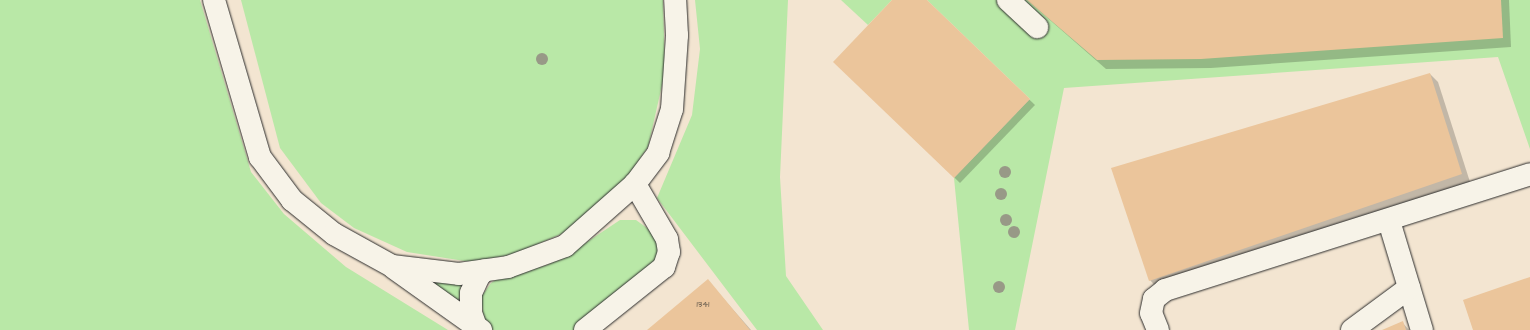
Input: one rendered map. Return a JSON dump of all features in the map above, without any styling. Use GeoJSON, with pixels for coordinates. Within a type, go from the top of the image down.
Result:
{"type":"FeatureCollection","features":[{"type":"Feature","properties":{"kind":"lane"},"geometry":{"type":"LineString","coordinates":[[214,0],[260,157],[292,200],[334,234],[392,266],[478,327]]}},
{"type":"Feature","properties":{"kind":"lane"},"geometry":{"type":"LineString","coordinates":[[392,266],[459,274],[508,267],[565,246],[635,184],[658,153],[672,109],[677,34],[676,0]]}},
{"type":"Feature","properties":{"kind":"lane"},"geometry":{"type":"LineString","coordinates":[[1008,0],[1037,27]]}},
{"type":"Feature","properties":{"kind":"lane"},"geometry":{"type":"LineString","coordinates":[[1158,330],[1151,313],[1154,299],[1165,290],[1389,221],[1530,174]]}},
{"type":"Feature","properties":{"kind":"lane"},"geometry":{"type":"LineString","coordinates":[[586,330],[664,267],[669,252],[667,239],[635,184]]}},
{"type":"Feature","properties":{"kind":"lane"},"geometry":{"type":"LineString","coordinates":[[1389,221],[1422,330]]}},
{"type":"Feature","properties":{"kind":"lane"},"geometry":{"type":"LineString","coordinates":[[478,327],[471,313],[471,293],[479,276],[485,270]]}},
{"type":"Feature","properties":{"kind":"lane"},"geometry":{"type":"LineString","coordinates":[[1352,330],[1409,288]]}},
{"type":"Feature","properties":{"kind":"green space"},"geometry":{"type":"Polygon","coordinates":[[[0,0],[200,0],[251,172],[284,214],[346,267],[448,330],[0,330],[0,0]]]}},
{"type":"Feature","properties":{"kind":"green space"},"geometry":{"type":"Polygon","coordinates":[[[241,0],[663,0],[665,72],[648,147],[613,197],[568,231],[515,254],[471,262],[407,252],[354,228],[321,203],[280,148],[241,0]]]}},
{"type":"Feature","properties":{"kind":"green space"},"geometry":{"type":"Polygon","coordinates":[[[695,0],[788,0],[780,177],[786,276],[823,330],[757,330],[657,198],[692,115],[700,49],[695,0]]]}},
{"type":"Feature","properties":{"kind":"green space"},"geometry":{"type":"Polygon","coordinates":[[[841,0],[892,0],[868,25],[841,0]]]}},
{"type":"Feature","properties":{"kind":"green space"},"geometry":{"type":"Polygon","coordinates":[[[927,0],[1530,0],[1530,149],[1498,57],[1064,88],[1015,330],[969,330],[954,178],[1030,99],[927,0]]]}},
{"type":"Feature","properties":{"kind":"green space"},"geometry":{"type":"Polygon","coordinates":[[[620,220],[636,220],[655,236],[659,248],[656,260],[577,330],[493,330],[484,320],[481,297],[491,283],[497,279],[547,265],[572,252],[620,220]]]}},
{"type":"Feature","properties":{"kind":"green space"},"geometry":{"type":"Polygon","coordinates":[[[431,282],[461,284],[458,302],[431,282]]]}},
{"type":"Feature","properties":{"kind":"building"},"geometry":{"type":"Polygon","coordinates":[[[892,0],[927,0],[1030,99],[954,178],[833,62],[892,0]]]}},
{"type":"Feature","properties":{"kind":"building"},"geometry":{"type":"Polygon","coordinates":[[[1027,0],[1501,0],[1503,38],[1201,59],[1097,60],[1027,0]]]}},
{"type":"Feature","properties":{"kind":"building"},"geometry":{"type":"Polygon","coordinates":[[[1430,73],[1462,174],[1149,281],[1111,168],[1430,73]]]}},
{"type":"Feature","properties":{"kind":"building"},"geometry":{"type":"Polygon","coordinates":[[[1530,277],[1530,330],[1473,330],[1463,300],[1530,277]]]}},
{"type":"Feature","properties":{"kind":"building"},"geometry":{"type":"Polygon","coordinates":[[[708,279],[750,330],[647,330],[708,279]]]}},
{"type":"Feature","properties":{"kind":"building"},"geometry":{"type":"Polygon","coordinates":[[[1403,321],[1406,330],[1382,330],[1403,321]]]}}]}
